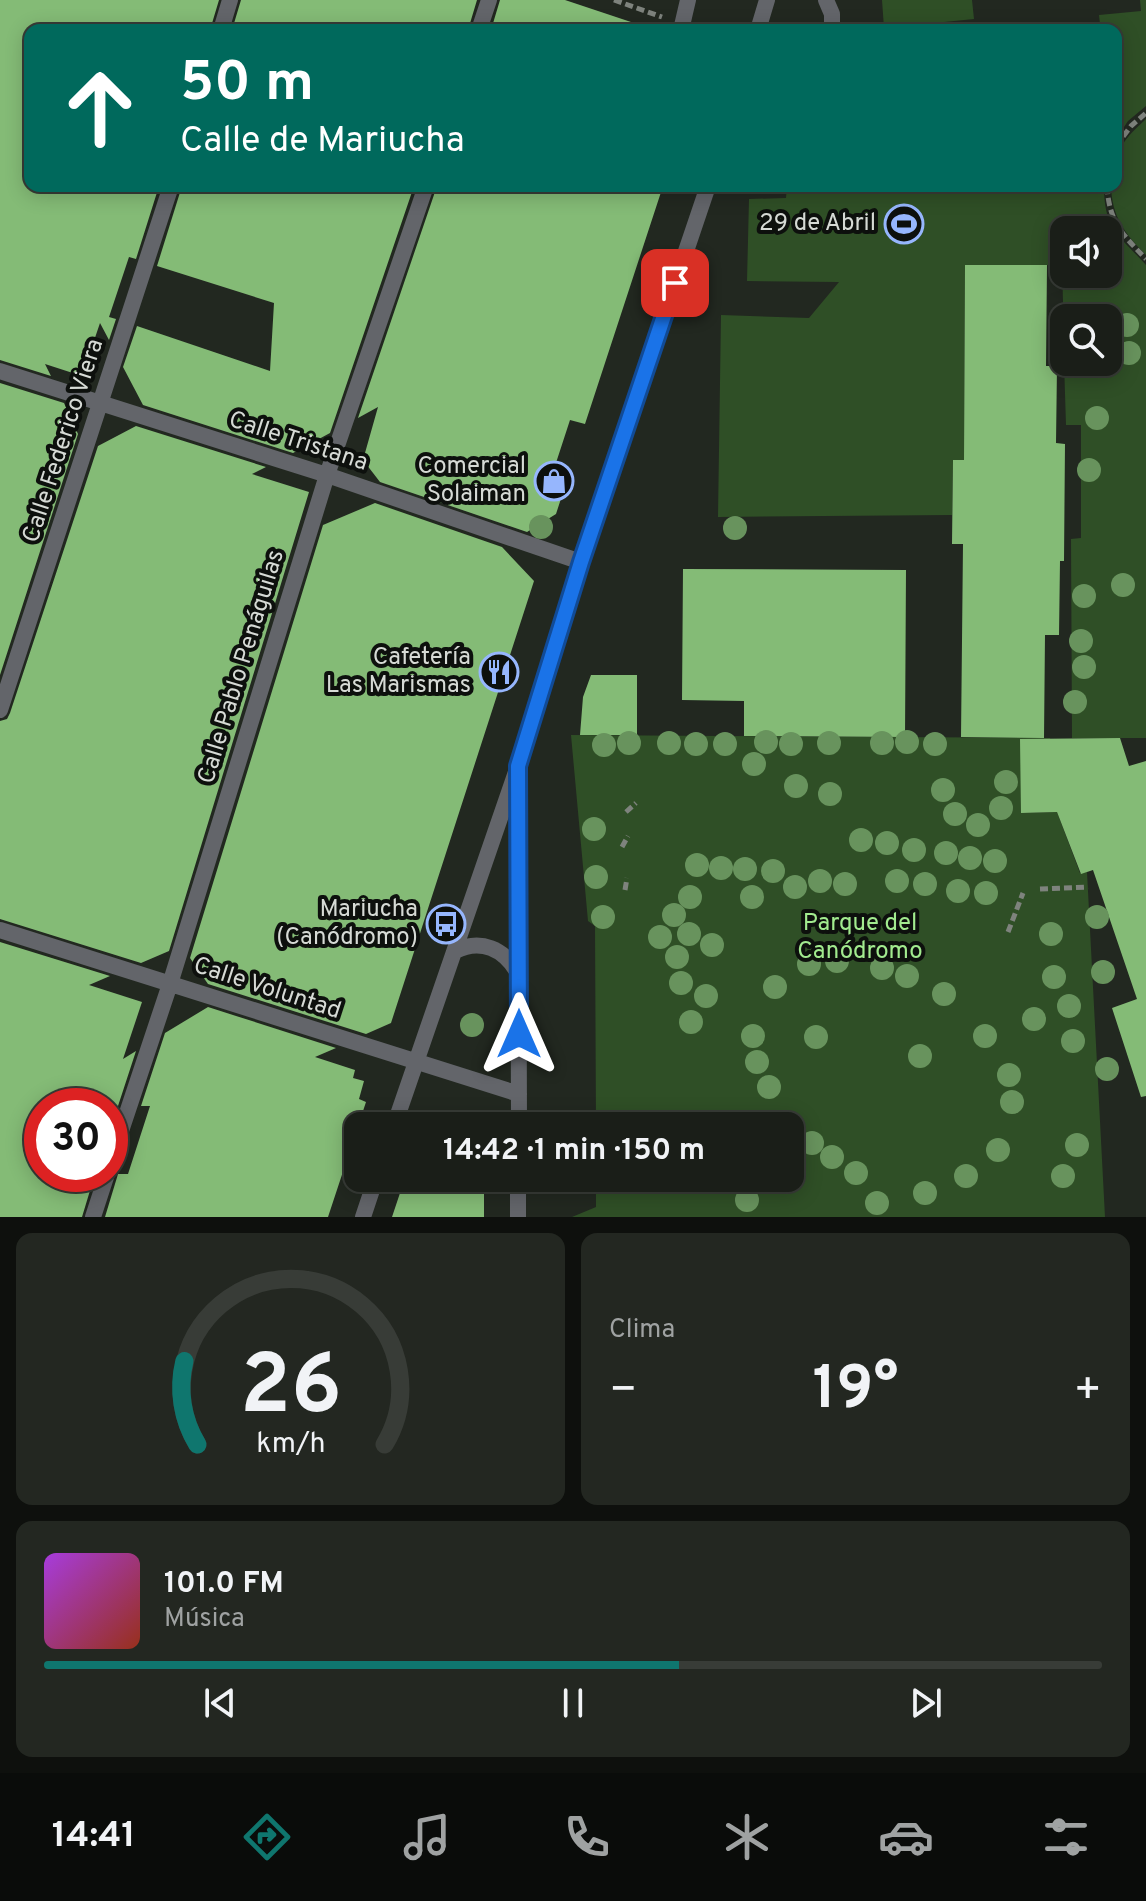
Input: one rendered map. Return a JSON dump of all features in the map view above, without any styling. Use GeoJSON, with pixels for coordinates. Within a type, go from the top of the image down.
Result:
{"type":"FeatureCollection","features":[{"type":"Feature","properties":{"kind":"street"},"geometry":{"type":"LineString","coordinates":[[223,24],[230,0]]}},
{"type":"Feature","properties":{"kind":"street"},"geometry":{"type":"LineString","coordinates":[[481,24],[489,0]]}},
{"type":"Feature","properties":{"kind":"street"},"geometry":{"type":"LineString","coordinates":[[682,24],[688,0]]}},
{"type":"Feature","properties":{"kind":"street"},"geometry":{"type":"LineString","coordinates":[[760,24],[767,0]]}},
{"type":"Feature","properties":{"kind":"street"},"geometry":{"type":"LineString","coordinates":[[826,0],[832,14],[832,24]]}},
{"type":"Feature","properties":{"kind":"street","name":"Calle Federico Viera"},"geometry":{"type":"LineString","coordinates":[[0,710],[169,192]]}},
{"type":"Feature","properties":{"kind":"street","name":"Calle Pablo Penáguilas"},"geometry":{"type":"LineString","coordinates":[[128,1110],[327,475],[424,192]]}},
{"type":"Feature","properties":{"kind":"street"},"geometry":{"type":"LineString","coordinates":[[399,1112],[518,766],[581,562],[706,192]]}},
{"type":"Feature","properties":{"kind":"street","name":"Calle Tristana"},"geometry":{"type":"LineString","coordinates":[[0,371],[327,475],[581,562]]}},
{"type":"Feature","properties":{"kind":"street"},"geometry":{"type":"LineString","coordinates":[[518,766],[519,1112]]}},
{"type":"Feature","properties":{"kind":"street","name":"Calle Voluntad"},"geometry":{"type":"LineString","coordinates":[[0,930],[519,1094]]}},
{"type":"Feature","properties":{"kind":"street"},"geometry":{"type":"LineString","coordinates":[[455,951],[467,945],[483,945],[511,961],[519,975]]}},
{"type":"Feature","properties":{"kind":"street"},"geometry":{"type":"LineString","coordinates":[[93,1217],[101,1192]]}},
{"type":"Feature","properties":{"kind":"street"},"geometry":{"type":"LineString","coordinates":[[363,1217],[371,1192]]}},
{"type":"Feature","properties":{"kind":"street"},"geometry":{"type":"LineString","coordinates":[[518,1192],[518,1217]]}},
{"type":"Feature","properties":{"kind":"path"},"geometry":{"type":"LineString","coordinates":[[614,0],[674,24]]}},
{"type":"Feature","properties":{"kind":"path"},"geometry":{"type":"LineString","coordinates":[[1122,138],[1146,113]]}},
{"type":"Feature","properties":{"kind":"path"},"geometry":{"type":"LineString","coordinates":[[1107,192],[1113,222],[1146,259]]}},
{"type":"Feature","properties":{"kind":"path"},"geometry":{"type":"LineString","coordinates":[[626,812],[636,803]]}},
{"type":"Feature","properties":{"kind":"path"},"geometry":{"type":"LineString","coordinates":[[622,847],[628,836]]}},
{"type":"Feature","properties":{"kind":"path"},"geometry":{"type":"LineString","coordinates":[[625,890],[627,878]]}},
{"type":"Feature","properties":{"kind":"path"},"geometry":{"type":"LineString","coordinates":[[1040,889],[1088,887]]}},
{"type":"Feature","properties":{"kind":"path"},"geometry":{"type":"LineString","coordinates":[[1008,932],[1023,893]]}},
{"type":"Feature","properties":{"kind":"green space"},"geometry":{"type":"Polygon","coordinates":[[[882,0],[972,0],[974,19],[884,24],[882,0]]]}},
{"type":"Feature","properties":{"kind":"green space"},"geometry":{"type":"Polygon","coordinates":[[[1140,0],[1146,0],[1146,106],[1122,130],[1122,24],[1100,24],[1099,15],[1141,11],[1140,0]]]}},
{"type":"Feature","properties":{"kind":"green space"},"geometry":{"type":"Polygon","coordinates":[[[1146,119],[1146,255],[1122,225],[1122,216],[1118,216],[1112,197],[1112,192],[1122,192],[1122,146],[1146,119]]]}},
{"type":"Feature","properties":{"kind":"green space"},"geometry":{"type":"Polygon","coordinates":[[[786,192],[1104,192],[1108,216],[1050,216],[1050,265],[965,266],[964,460],[953,461],[952,515],[718,517],[721,315],[809,318],[839,282],[747,281],[749,199],[786,198],[786,192]]]}},
{"type":"Feature","properties":{"kind":"green space"},"geometry":{"type":"Polygon","coordinates":[[[1122,239],[1146,265],[1146,738],[1072,738],[1071,539],[1081,538],[1081,425],[1066,425],[1064,376],[1122,376],[1122,304],[1063,304],[1063,288],[1122,288],[1122,239]]]}},
{"type":"Feature","properties":{"kind":"green space","name":"Parque del Canódromo"},"geometry":{"type":"Polygon","coordinates":[[[571,735],[1050,738],[1066,799],[1022,813],[1057,812],[1080,873],[1087,872],[1105,1217],[572,1217],[596,1207],[596,1192],[804,1192],[804,1112],[596,1112],[595,926],[588,921],[571,735]]]}},
{"type":"Feature","properties":{"kind":"building"},"geometry":{"type":"Polygon","coordinates":[[[0,0],[219,0],[212,24],[24,24],[24,192],[157,192],[136,259],[129,257],[109,317],[116,319],[109,340],[100,323],[82,376],[45,364],[51,376],[0,360],[0,0]]]}},
{"type":"Feature","properties":{"kind":"building"},"geometry":{"type":"Polygon","coordinates":[[[241,0],[477,0],[470,24],[234,24],[241,0]]]}},
{"type":"Feature","properties":{"kind":"building"},"geometry":{"type":"Polygon","coordinates":[[[500,0],[565,0],[637,24],[493,24],[500,0]]]}},
{"type":"Feature","properties":{"kind":"building"},"geometry":{"type":"Polygon","coordinates":[[[180,192],[412,192],[330,433],[293,453],[143,405],[123,367],[137,326],[270,371],[274,303],[157,266],[180,192]]]}},
{"type":"Feature","properties":{"kind":"building"},"geometry":{"type":"Polygon","coordinates":[[[435,192],[661,192],[585,424],[570,420],[554,469],[569,474],[556,514],[527,532],[380,482],[363,460],[378,407],[358,418],[435,192]]]}},
{"type":"Feature","properties":{"kind":"building"},"geometry":{"type":"Polygon","coordinates":[[[965,265],[1047,265],[1046,366],[1050,366],[1050,376],[1057,376],[1056,443],[1065,444],[1064,561],[1060,561],[1059,635],[1045,635],[1044,738],[961,737],[963,544],[952,544],[953,460],[964,460],[965,265]]]}},
{"type":"Feature","properties":{"kind":"building"},"geometry":{"type":"Polygon","coordinates":[[[0,383],[64,403],[78,434],[0,675],[0,383]]]}},
{"type":"Feature","properties":{"kind":"building"},"geometry":{"type":"Polygon","coordinates":[[[136,426],[266,467],[252,474],[309,492],[169,951],[141,963],[0,919],[0,721],[7,719],[10,713],[98,446],[136,426]]]}},
{"type":"Feature","properties":{"kind":"building"},"geometry":{"type":"Polygon","coordinates":[[[375,503],[502,547],[534,581],[391,1023],[366,1034],[208,984],[190,958],[323,525],[375,503]]]}},
{"type":"Feature","properties":{"kind":"building"},"geometry":{"type":"Polygon","coordinates":[[[683,569],[906,570],[905,737],[744,736],[744,701],[682,700],[683,569]]]}},
{"type":"Feature","properties":{"kind":"building"},"geometry":{"type":"Polygon","coordinates":[[[591,675],[637,675],[637,735],[580,735],[583,697],[591,675]]]}},
{"type":"Feature","properties":{"kind":"building"},"geometry":{"type":"Polygon","coordinates":[[[1120,738],[1129,766],[1146,761],[1146,1096],[1141,1097],[1112,1008],[1137,999],[1093,870],[1081,874],[1057,812],[1021,813],[1020,739],[1120,738]]]}},
{"type":"Feature","properties":{"kind":"building"},"geometry":{"type":"Polygon","coordinates":[[[0,942],[110,976],[89,985],[142,1002],[123,1059],[136,1051],[124,1088],[24,1088],[24,1192],[90,1192],[82,1217],[0,1217],[0,942]]]}},
{"type":"Feature","properties":{"kind":"building"},"geometry":{"type":"Polygon","coordinates":[[[208,1007],[336,1048],[315,1057],[355,1070],[353,1078],[364,1081],[359,1099],[366,1102],[363,1112],[344,1112],[344,1169],[328,1217],[105,1217],[113,1192],[128,1192],[128,1174],[150,1106],[141,1106],[165,1033],[208,1007]]]}},
{"type":"Feature","properties":{"kind":"building"},"geometry":{"type":"Polygon","coordinates":[[[400,1192],[484,1192],[484,1217],[392,1217],[400,1192]]]}},
{"type":"Feature","properties":{"kind":"place","name":"29 de Abril"},"geometry":{"type":"Point","coordinates":[904,224]}},
{"type":"Feature","properties":{"kind":"place","name":"Comercial Solaiman"},"geometry":{"type":"Point","coordinates":[554,481]}},
{"type":"Feature","properties":{"kind":"place","name":"Cafetería Las Marismas"},"geometry":{"type":"Point","coordinates":[499,672]}},
{"type":"Feature","properties":{"kind":"place","name":"Mariucha (Canódromo)"},"geometry":{"type":"Point","coordinates":[446,924]}},
{"type":"Feature","properties":{"kind":"route"},"geometry":{"type":"LineString","coordinates":[[519,1034],[518,766],[581,562],[675,283]]}}]}
